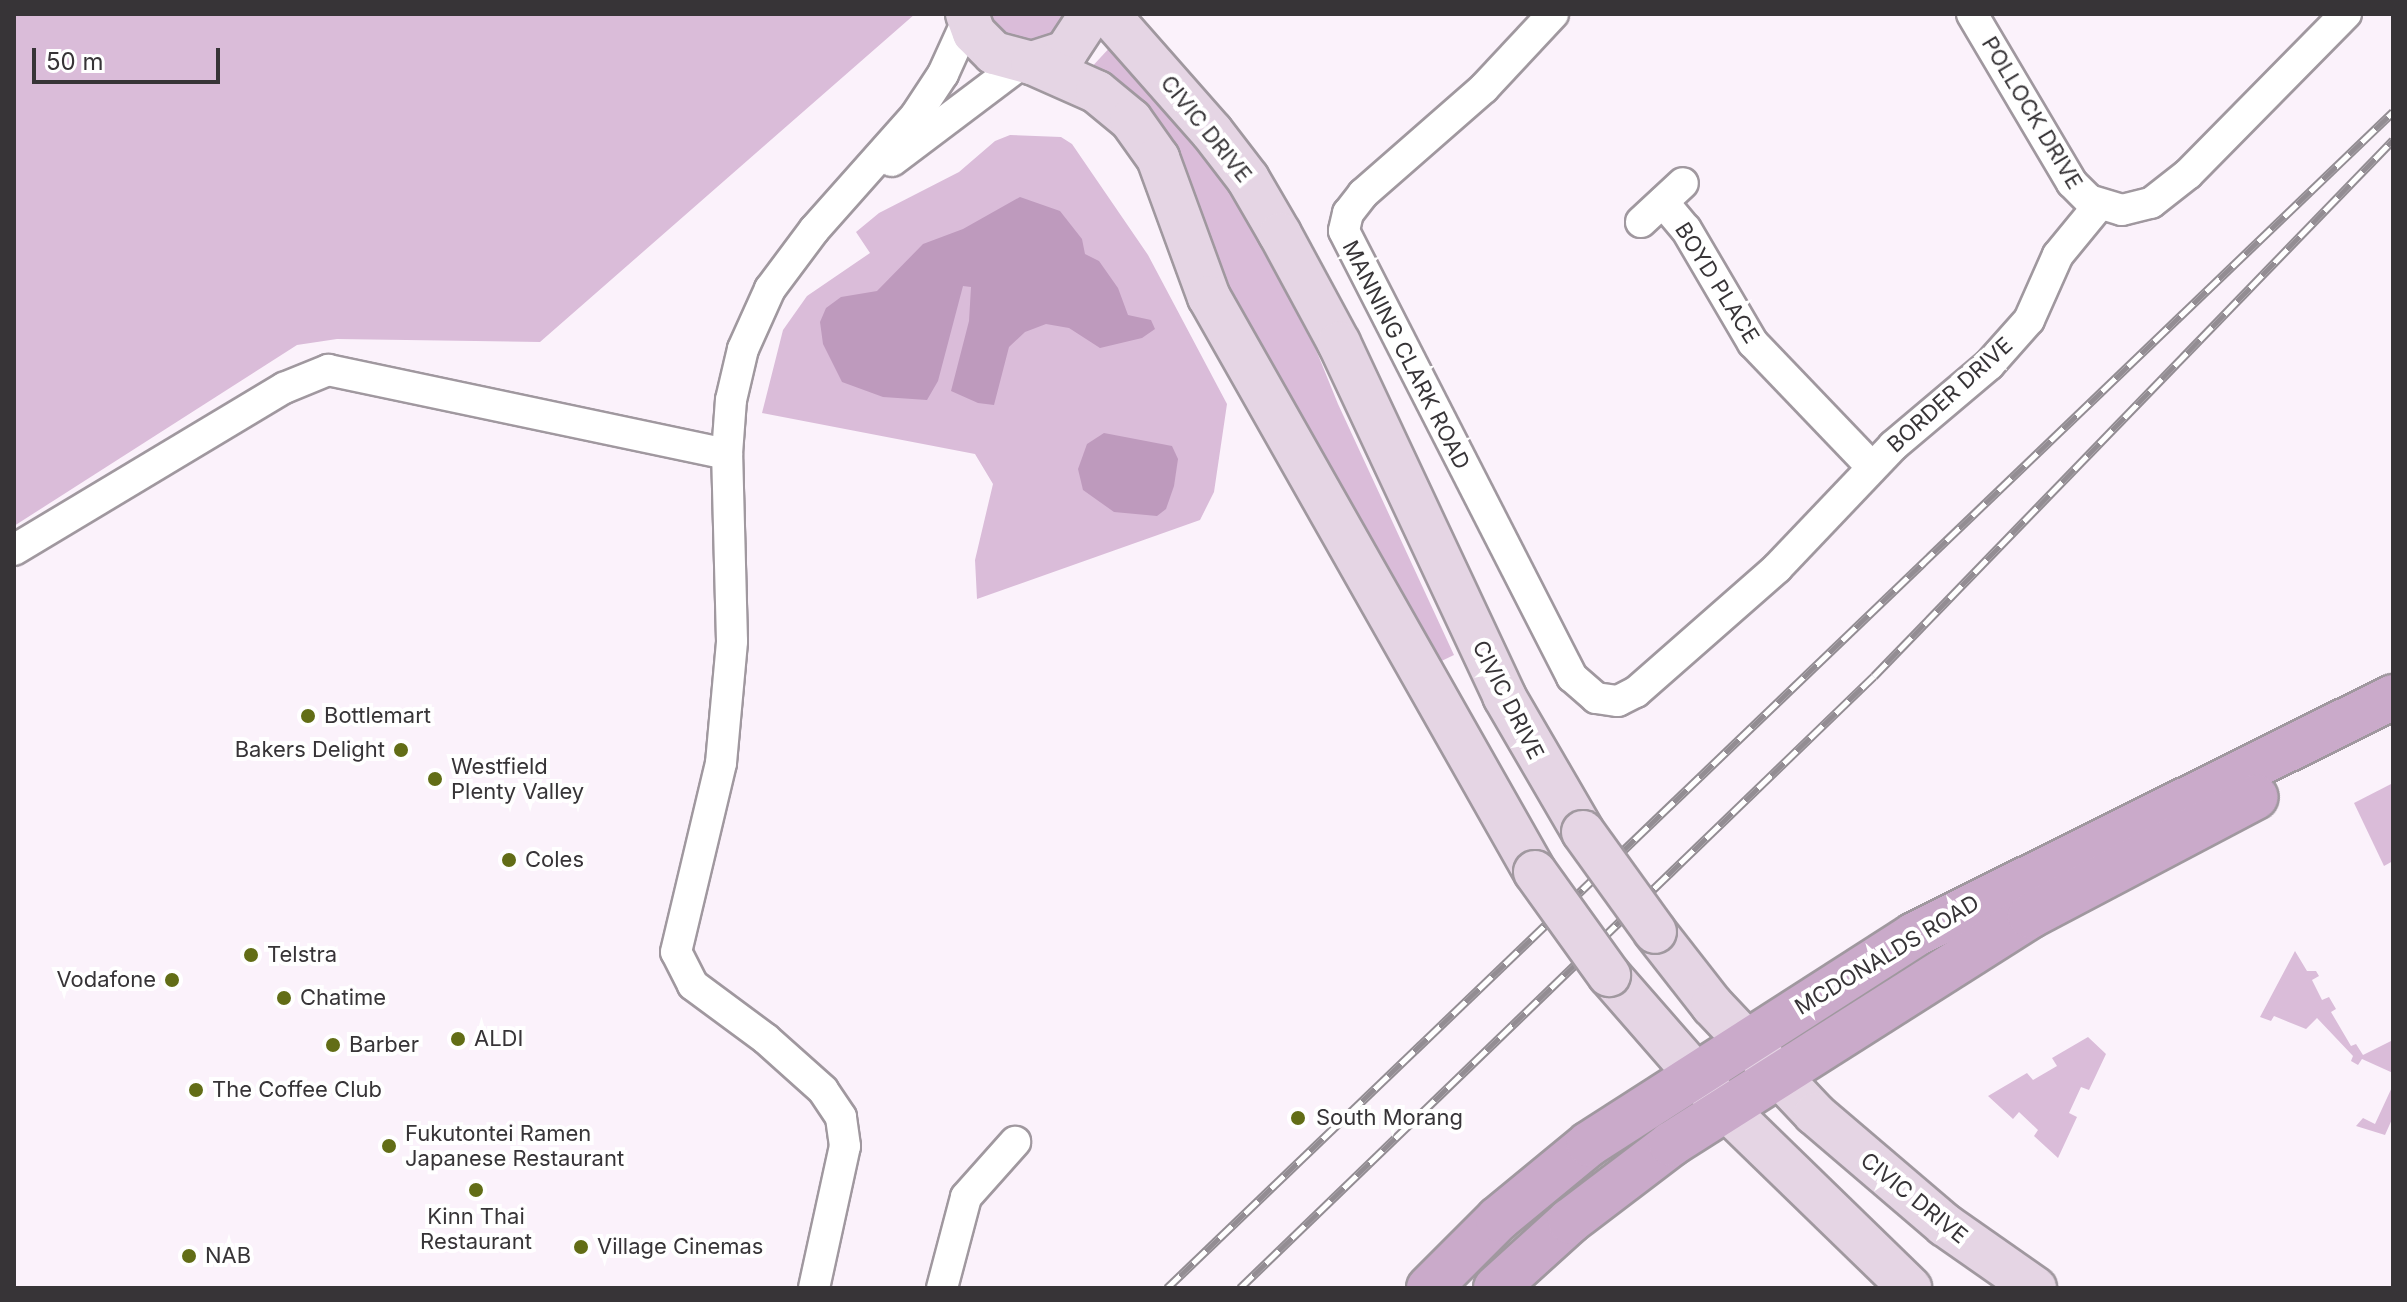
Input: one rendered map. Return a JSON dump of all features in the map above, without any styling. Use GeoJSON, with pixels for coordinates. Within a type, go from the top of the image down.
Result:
{"type":"FeatureCollection","features":[{"type":"Feature","properties":{"kind":"main road"},"geometry":{"type":"LineString","coordinates":[[1027,63],[1066,52],[1091,14]]}},
{"type":"Feature","properties":{"kind":"main road","name":"CIVIC DRIVE"},"geometry":{"type":"LineString","coordinates":[[1108,14],[1212,132],[1272,220],[1339,343],[1504,696],[1583,832],[1655,932],[1745,1041],[1884,1175],[2035,1288]]}},
{"type":"Feature","properties":{"kind":"main road"},"geometry":{"type":"LineString","coordinates":[[968,17],[983,44],[1097,92],[1131,120],[1158,158],[1209,297],[1535,872],[1609,975],[1692,1074],[1910,1288]]}},
{"type":"Feature","properties":{"kind":"main road","name":"MCDONALDS ROAD"},"geometry":{"type":"LineString","coordinates":[[1429,1288],[1543,1180],[1692,1074],[1914,935],[2005,886],[2393,697]]}},
{"type":"Feature","properties":{"kind":"main road","name":"MCDONALDS ROAD"},"geometry":{"type":"LineString","coordinates":[[1496,1288],[1594,1202],[1726,1109],[2030,916],[2393,726]]}},
{"type":"Feature","properties":{"kind":"street","name":"MANNING CLARK ROAD"},"geometry":{"type":"LineString","coordinates":[[1553,14],[1484,88],[1363,194],[1348,213],[1344,231],[1572,677],[1596,698]]}},
{"type":"Feature","properties":{"kind":"street","name":"POLLOCK DRIVE"},"geometry":{"type":"LineString","coordinates":[[1972,14],[2066,174],[2084,197],[2099,205]]}},
{"type":"Feature","properties":{"kind":"street"},"geometry":{"type":"LineString","coordinates":[[2099,205],[2130,210],[2167,191],[2346,14]]}},
{"type":"Feature","properties":{"kind":"street"},"geometry":{"type":"LineString","coordinates":[[814,1288],[845,1146],[841,1117],[823,1090],[766,1039],[693,985],[676,952],[721,763],[732,629],[727,454],[735,378],[753,323],[792,257],[861,182],[931,94],[968,17]]}},
{"type":"Feature","properties":{"kind":"street"},"geometry":{"type":"LineString","coordinates":[[861,182],[1027,63]]}},
{"type":"Feature","properties":{"kind":"street","name":"BOYD PLACE"},"geometry":{"type":"LineString","coordinates":[[1662,202],[1686,229],[1753,343],[1871,466]]}},
{"type":"Feature","properties":{"kind":"street","name":"BORDER DRIVE"},"geometry":{"type":"LineString","coordinates":[[1596,698],[1618,701],[1636,692],[1777,568],[1871,466],[2011,343],[2036,307],[2058,255],[2099,205]]}},
{"type":"Feature","properties":{"kind":"street"},"geometry":{"type":"LineString","coordinates":[[14,550],[284,388],[328,370],[727,454]]}},
{"type":"Feature","properties":{"kind":"street"},"geometry":{"type":"LineString","coordinates":[[942,1288],[966,1197],[1015,1142]]}},
{"type":"Feature","properties":{"kind":"shaded area"},"geometry":{"type":"Polygon","coordinates":[[[14,14],[915,14],[540,342],[337,339],[297,345],[14,526],[14,14]]]}},
{"type":"Feature","properties":{"kind":"shaded area"},"geometry":{"type":"Polygon","coordinates":[[[987,14],[1075,14],[1044,47],[1004,40],[987,14]]]}},
{"type":"Feature","properties":{"kind":"shaded area"},"geometry":{"type":"Polygon","coordinates":[[[1113,44],[1202,141],[1293,293],[1338,404],[1454,655],[1431,666],[1088,71],[1113,44]]]}},
{"type":"Feature","properties":{"kind":"shaded area"},"geometry":{"type":"Polygon","coordinates":[[[1010,135],[1061,137],[1072,144],[1148,255],[1227,404],[1214,492],[1200,520],[977,599],[975,560],[993,484],[975,454],[762,413],[783,330],[807,296],[870,253],[856,232],[879,213],[959,172],[995,141],[1010,135]]]}},
{"type":"Feature","properties":{"kind":"shaded area"},"geometry":{"type":"Polygon","coordinates":[[[1020,197],[1060,211],[1082,239],[1085,254],[1099,261],[1118,288],[1128,315],[1151,320],[1155,329],[1142,338],[1100,348],[1069,328],[1046,324],[1025,332],[1009,347],[994,405],[978,403],[951,391],[969,321],[971,287],[963,286],[938,381],[927,400],[883,397],[842,382],[823,344],[820,322],[826,308],[841,297],[877,291],[923,244],[963,229],[1020,197]]]}},
{"type":"Feature","properties":{"kind":"shaded area"},"geometry":{"type":"Polygon","coordinates":[[[1104,433],[1172,446],[1178,459],[1174,486],[1166,509],[1157,516],[1114,512],[1083,490],[1078,469],[1087,444],[1104,433]]]}},
{"type":"Feature","properties":{"kind":"shaded area"},"geometry":{"type":"Polygon","coordinates":[[[2393,783],[2393,861],[2384,866],[2354,803],[2393,783]]]}},
{"type":"Feature","properties":{"kind":"shaded area"},"geometry":{"type":"Polygon","coordinates":[[[2295,951],[2307,971],[2316,971],[2319,976],[2312,980],[2322,1000],[2329,997],[2336,1009],[2331,1012],[2351,1046],[2356,1044],[2363,1055],[2393,1040],[2393,1073],[2362,1059],[2358,1065],[2351,1061],[2353,1056],[2317,1018],[2306,1029],[2274,1016],[2271,1021],[2260,1017],[2295,951]]]}},
{"type":"Feature","properties":{"kind":"shaded area"},"geometry":{"type":"Polygon","coordinates":[[[2088,1037],[2106,1054],[2089,1090],[2081,1087],[2069,1113],[2077,1117],[2058,1158],[2034,1136],[2038,1130],[2019,1112],[2013,1119],[1988,1096],[2027,1073],[2033,1080],[2057,1066],[2052,1058],[2088,1037]]]}},
{"type":"Feature","properties":{"kind":"shaded area"},"geometry":{"type":"Polygon","coordinates":[[[2393,1085],[2393,1117],[2385,1135],[2356,1126],[2363,1118],[2375,1124],[2393,1085]]]}},
{"type":"Feature","properties":{"kind":"railway"},"geometry":{"type":"LineString","coordinates":[[1167,1288],[2393,112]]}},
{"type":"Feature","properties":{"kind":"railway"},"geometry":{"type":"LineString","coordinates":[[1240,1288],[1874,676],[2393,140]]}},
{"type":"Feature","properties":{"kind":"place","name":"Bottlemart"},"geometry":{"type":"Point","coordinates":[308,716]}},
{"type":"Feature","properties":{"kind":"place","name":"Bakers Delight"},"geometry":{"type":"Point","coordinates":[401,750]}},
{"type":"Feature","properties":{"kind":"place","name":"Westfield Plenty Valley"},"geometry":{"type":"Point","coordinates":[435,779]}},
{"type":"Feature","properties":{"kind":"place","name":"Coles"},"geometry":{"type":"Point","coordinates":[509,860]}},
{"type":"Feature","properties":{"kind":"place","name":"Telstra"},"geometry":{"type":"Point","coordinates":[251,955]}},
{"type":"Feature","properties":{"kind":"place","name":"Vodafone"},"geometry":{"type":"Point","coordinates":[172,980]}},
{"type":"Feature","properties":{"kind":"place","name":"Chatime"},"geometry":{"type":"Point","coordinates":[284,998]}},
{"type":"Feature","properties":{"kind":"place","name":"ALDI"},"geometry":{"type":"Point","coordinates":[458,1039]}},
{"type":"Feature","properties":{"kind":"place","name":"Barber"},"geometry":{"type":"Point","coordinates":[333,1045]}},
{"type":"Feature","properties":{"kind":"place","name":"The Coffee Club"},"geometry":{"type":"Point","coordinates":[196,1090]}},
{"type":"Feature","properties":{"kind":"place","name":"South Morang"},"geometry":{"type":"Point","coordinates":[1298,1118]}},
{"type":"Feature","properties":{"kind":"place","name":"Fukutontei Ramen Japanese Restaurant"},"geometry":{"type":"Point","coordinates":[389,1146]}},
{"type":"Feature","properties":{"kind":"place","name":"Kinn Thai Restaurant"},"geometry":{"type":"Point","coordinates":[476,1190]}},
{"type":"Feature","properties":{"kind":"place","name":"Village Cinemas"},"geometry":{"type":"Point","coordinates":[581,1247]}},
{"type":"Feature","properties":{"kind":"place","name":"NAB"},"geometry":{"type":"Point","coordinates":[189,1256]}}]}
